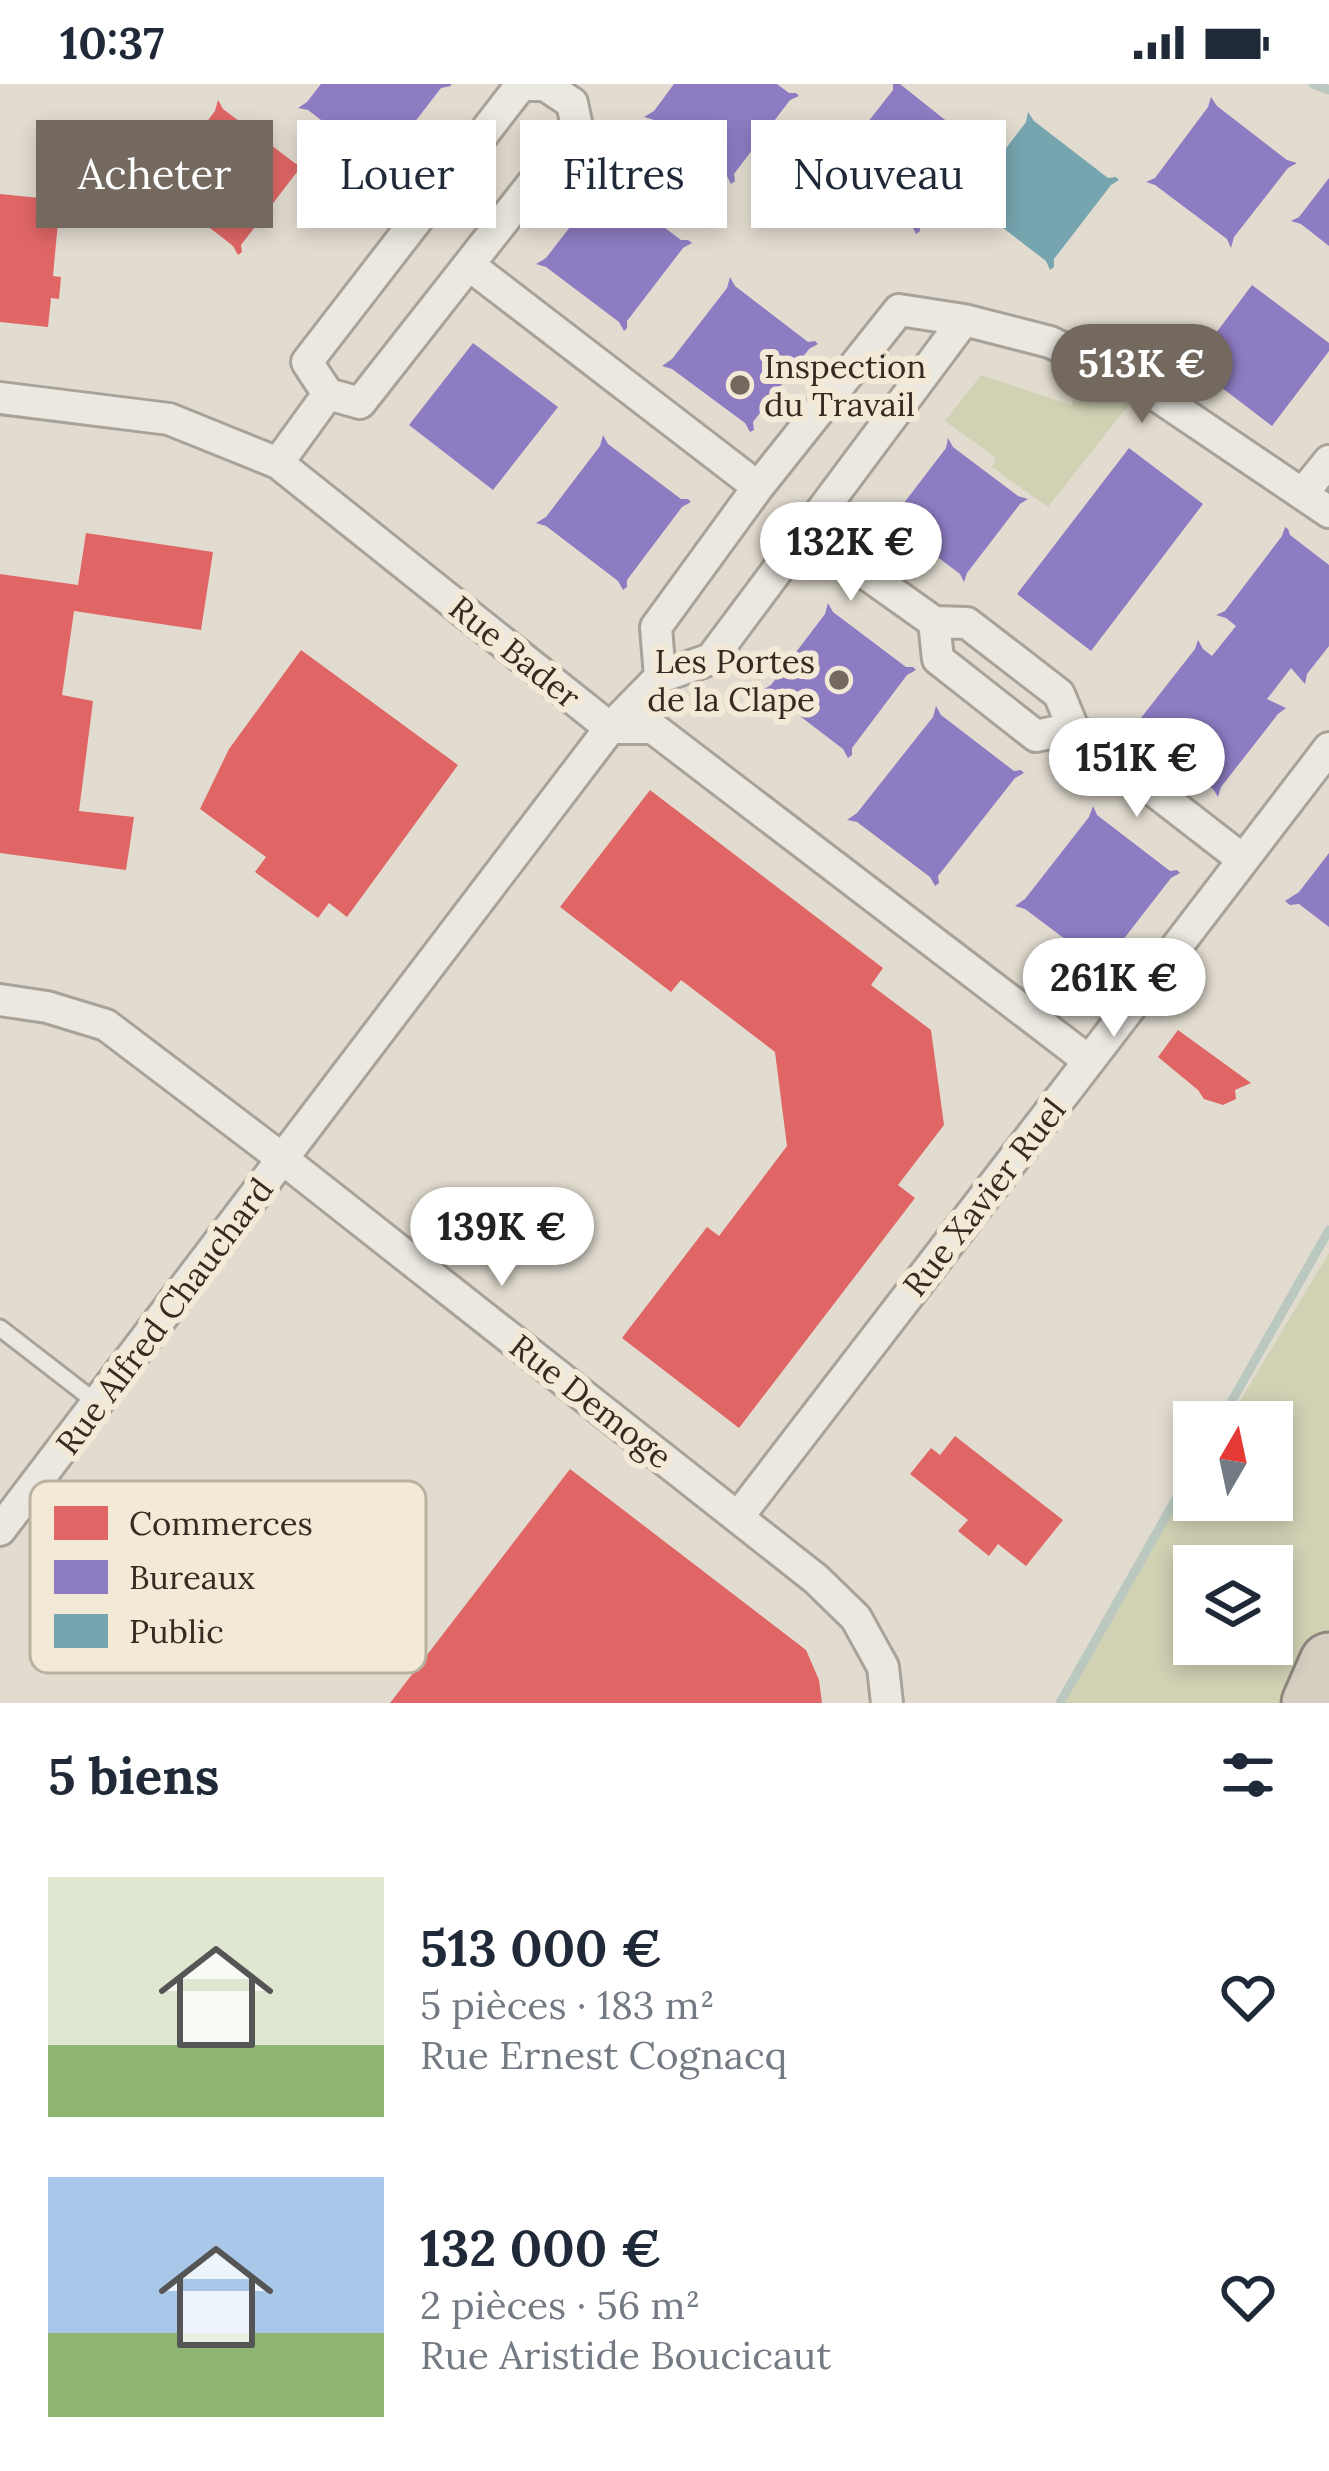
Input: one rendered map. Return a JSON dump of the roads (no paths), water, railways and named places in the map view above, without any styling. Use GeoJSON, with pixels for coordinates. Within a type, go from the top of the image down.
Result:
{"type":"FeatureCollection","features":[{"type":"Feature","properties":{"kind":"highway"},"geometry":{"type":"LineString","coordinates":[[1311,1703],[1329,1662]]}},
{"type":"Feature","properties":{"kind":"street"},"geometry":{"type":"LineString","coordinates":[[521,85],[545,85],[572,104],[578,127],[360,403],[328,394],[308,362],[521,85]]}},
{"type":"Feature","properties":{"kind":"street"},"geometry":{"type":"LineString","coordinates":[[469,265],[758,487]]}},
{"type":"Feature","properties":{"kind":"street"},"geometry":{"type":"LineString","coordinates":[[659,677],[656,626],[758,487],[899,310],[964,320],[1050,342],[1144,387],[1329,512]]}},
{"type":"Feature","properties":{"kind":"street"},"geometry":{"type":"LineString","coordinates":[[610,728],[659,677],[711,659],[964,320]]}},
{"type":"Feature","properties":{"kind":"street"},"geometry":{"type":"LineString","coordinates":[[278,463],[328,394]]}},
{"type":"Feature","properties":{"kind":"street","name":"Rue Bader"},"geometry":{"type":"LineString","coordinates":[[0,398],[169,418],[278,463],[610,728],[284,1160]]}},
{"type":"Feature","properties":{"kind":"street"},"geometry":{"type":"LineString","coordinates":[[1303,493],[1329,461]]}},
{"type":"Feature","properties":{"kind":"street"},"geometry":{"type":"LineString","coordinates":[[806,531],[934,622],[968,622],[1060,694],[1073,728],[1242,860]]}},
{"type":"Feature","properties":{"kind":"street"},"geometry":{"type":"LineString","coordinates":[[934,622],[938,659],[1036,736],[1073,728]]}},
{"type":"Feature","properties":{"kind":"street"},"geometry":{"type":"LineString","coordinates":[[610,728],[653,728],[1089,1061]]}},
{"type":"Feature","properties":{"kind":"street","name":"Rue Xavier Ruel"},"geometry":{"type":"LineString","coordinates":[[738,1517],[1329,748]]}},
{"type":"Feature","properties":{"kind":"street","name":"Rue Demoge"},"geometry":{"type":"LineString","coordinates":[[0,1000],[47,1007],[106,1025],[738,1517],[816,1579],[856,1618],[883,1666],[887,1703]]}},
{"type":"Feature","properties":{"kind":"street","name":"Rue Alfred Chauchard"},"geometry":{"type":"LineString","coordinates":[[38,1481],[284,1160]]}},
{"type":"Feature","properties":{"kind":"street","name":"Rue Alfred Chauchard"},"geometry":{"type":"LineString","coordinates":[[0,1531],[30,1491]]}},
{"type":"Feature","properties":{"kind":"lane"},"geometry":{"type":"LineString","coordinates":[[0,1328],[97,1402]]}},
{"type":"Feature","properties":{"kind":"waterway"},"geometry":{"type":"LineString","coordinates":[[1313,84],[1329,90]]}},
{"type":"Feature","properties":{"kind":"waterway"},"geometry":{"type":"LineString","coordinates":[[1232,1401],[1329,1230]]}},
{"type":"Feature","properties":{"kind":"waterway"},"geometry":{"type":"LineString","coordinates":[[1060,1703],[1173,1504]]}},
{"type":"Feature","properties":{"kind":"place","name":"Inspection du Travail"},"geometry":{"type":"Point","coordinates":[740,385]}},
{"type":"Feature","properties":{"kind":"place","name":"Les Portes de la Clape"},"geometry":{"type":"Point","coordinates":[839,680]}}]}
